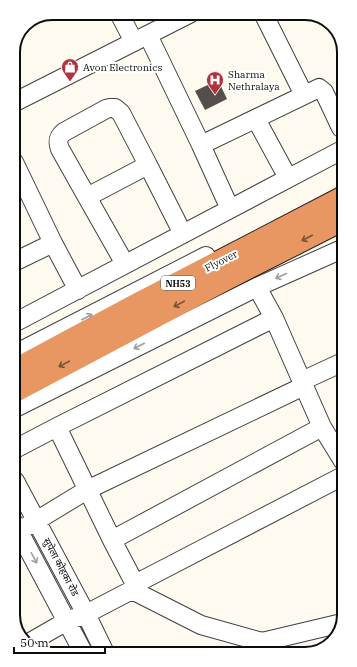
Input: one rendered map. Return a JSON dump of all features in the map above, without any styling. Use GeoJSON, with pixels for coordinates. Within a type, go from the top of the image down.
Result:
{"type":"FeatureCollection","features":[{"type":"Feature","properties":{"kind":"highway","name":"Flyover"},"geometry":{"type":"LineString","coordinates":[[20,367],[134,306],[337,201]]}},
{"type":"Feature","properties":{"kind":"highway","name":"Flyover"},"geometry":{"type":"LineString","coordinates":[[20,388],[226,279],[337,223]]}},
{"type":"Feature","properties":{"kind":"street"},"geometry":{"type":"LineString","coordinates":[[125,20],[141,38],[201,145],[230,209]]}},
{"type":"Feature","properties":{"kind":"street"},"geometry":{"type":"LineString","coordinates":[[20,99],[177,20]]}},
{"type":"Feature","properties":{"kind":"street"},"geometry":{"type":"LineString","coordinates":[[266,20],[304,95]]}},
{"type":"Feature","properties":{"kind":"street"},"geometry":{"type":"LineString","coordinates":[[201,145],[319,88],[324,92],[337,120]]}},
{"type":"Feature","properties":{"kind":"street"},"geometry":{"type":"LineString","coordinates":[[125,264],[60,149],[58,140],[59,136],[64,132],[99,113],[110,108],[119,110],[183,234]]}},
{"type":"Feature","properties":{"kind":"street"},"geometry":{"type":"LineString","coordinates":[[256,119],[288,178]]}},
{"type":"Feature","properties":{"kind":"street"},"geometry":{"type":"LineString","coordinates":[[20,320],[337,153]]}},
{"type":"Feature","properties":{"kind":"street"},"geometry":{"type":"LineString","coordinates":[[87,197],[148,165]]}},
{"type":"Feature","properties":{"kind":"street"},"geometry":{"type":"LineString","coordinates":[[20,174],[53,243],[78,290]]}},
{"type":"Feature","properties":{"kind":"street"},"geometry":{"type":"LineString","coordinates":[[20,351],[337,190]]}},
{"type":"Feature","properties":{"kind":"street"},"geometry":{"type":"LineString","coordinates":[[20,259],[53,243]]}},
{"type":"Feature","properties":{"kind":"street"},"geometry":{"type":"LineString","coordinates":[[20,406],[257,287],[337,251]]}},
{"type":"Feature","properties":{"kind":"street"},"geometry":{"type":"LineString","coordinates":[[141,256],[156,282]]}},
{"type":"Feature","properties":{"kind":"street"},"geometry":{"type":"LineString","coordinates":[[257,287],[274,318],[322,427],[337,451]]}},
{"type":"Feature","properties":{"kind":"street"},"geometry":{"type":"LineString","coordinates":[[20,446],[274,318]]}},
{"type":"Feature","properties":{"kind":"street"},"geometry":{"type":"LineString","coordinates":[[20,526],[36,521],[87,490],[337,365]]}},
{"type":"Feature","properties":{"kind":"street"},"geometry":{"type":"LineString","coordinates":[[57,427],[133,587],[201,625],[264,647],[335,625]]}},
{"type":"Feature","properties":{"kind":"street"},"geometry":{"type":"LineString","coordinates":[[112,540],[322,427]]}},
{"type":"Feature","properties":{"kind":"street"},"geometry":{"type":"LineString","coordinates":[[33,641],[67,621],[86,614],[133,587],[337,479]]}},
{"type":"Feature","properties":{"kind":"street","name":"सुपेला कोहका रोड"},"geometry":{"type":"LineString","coordinates":[[20,491],[102,647]]}},
{"type":"Feature","properties":{"kind":"street"},"geometry":{"type":"LineString","coordinates":[[20,533],[80,647]]}},
{"type":"Feature","properties":{"kind":"building"},"geometry":{"type":"Polygon","coordinates":[[[218,80],[227,99],[205,110],[195,91],[218,80]]]}},
{"type":"Feature","properties":{"kind":"place","name":"Avon Electronics"},"geometry":{"type":"Point","coordinates":[70,82]}},
{"type":"Feature","properties":{"kind":"place","name":"Sharma Nethralaya"},"geometry":{"type":"Point","coordinates":[215,95]}}]}
